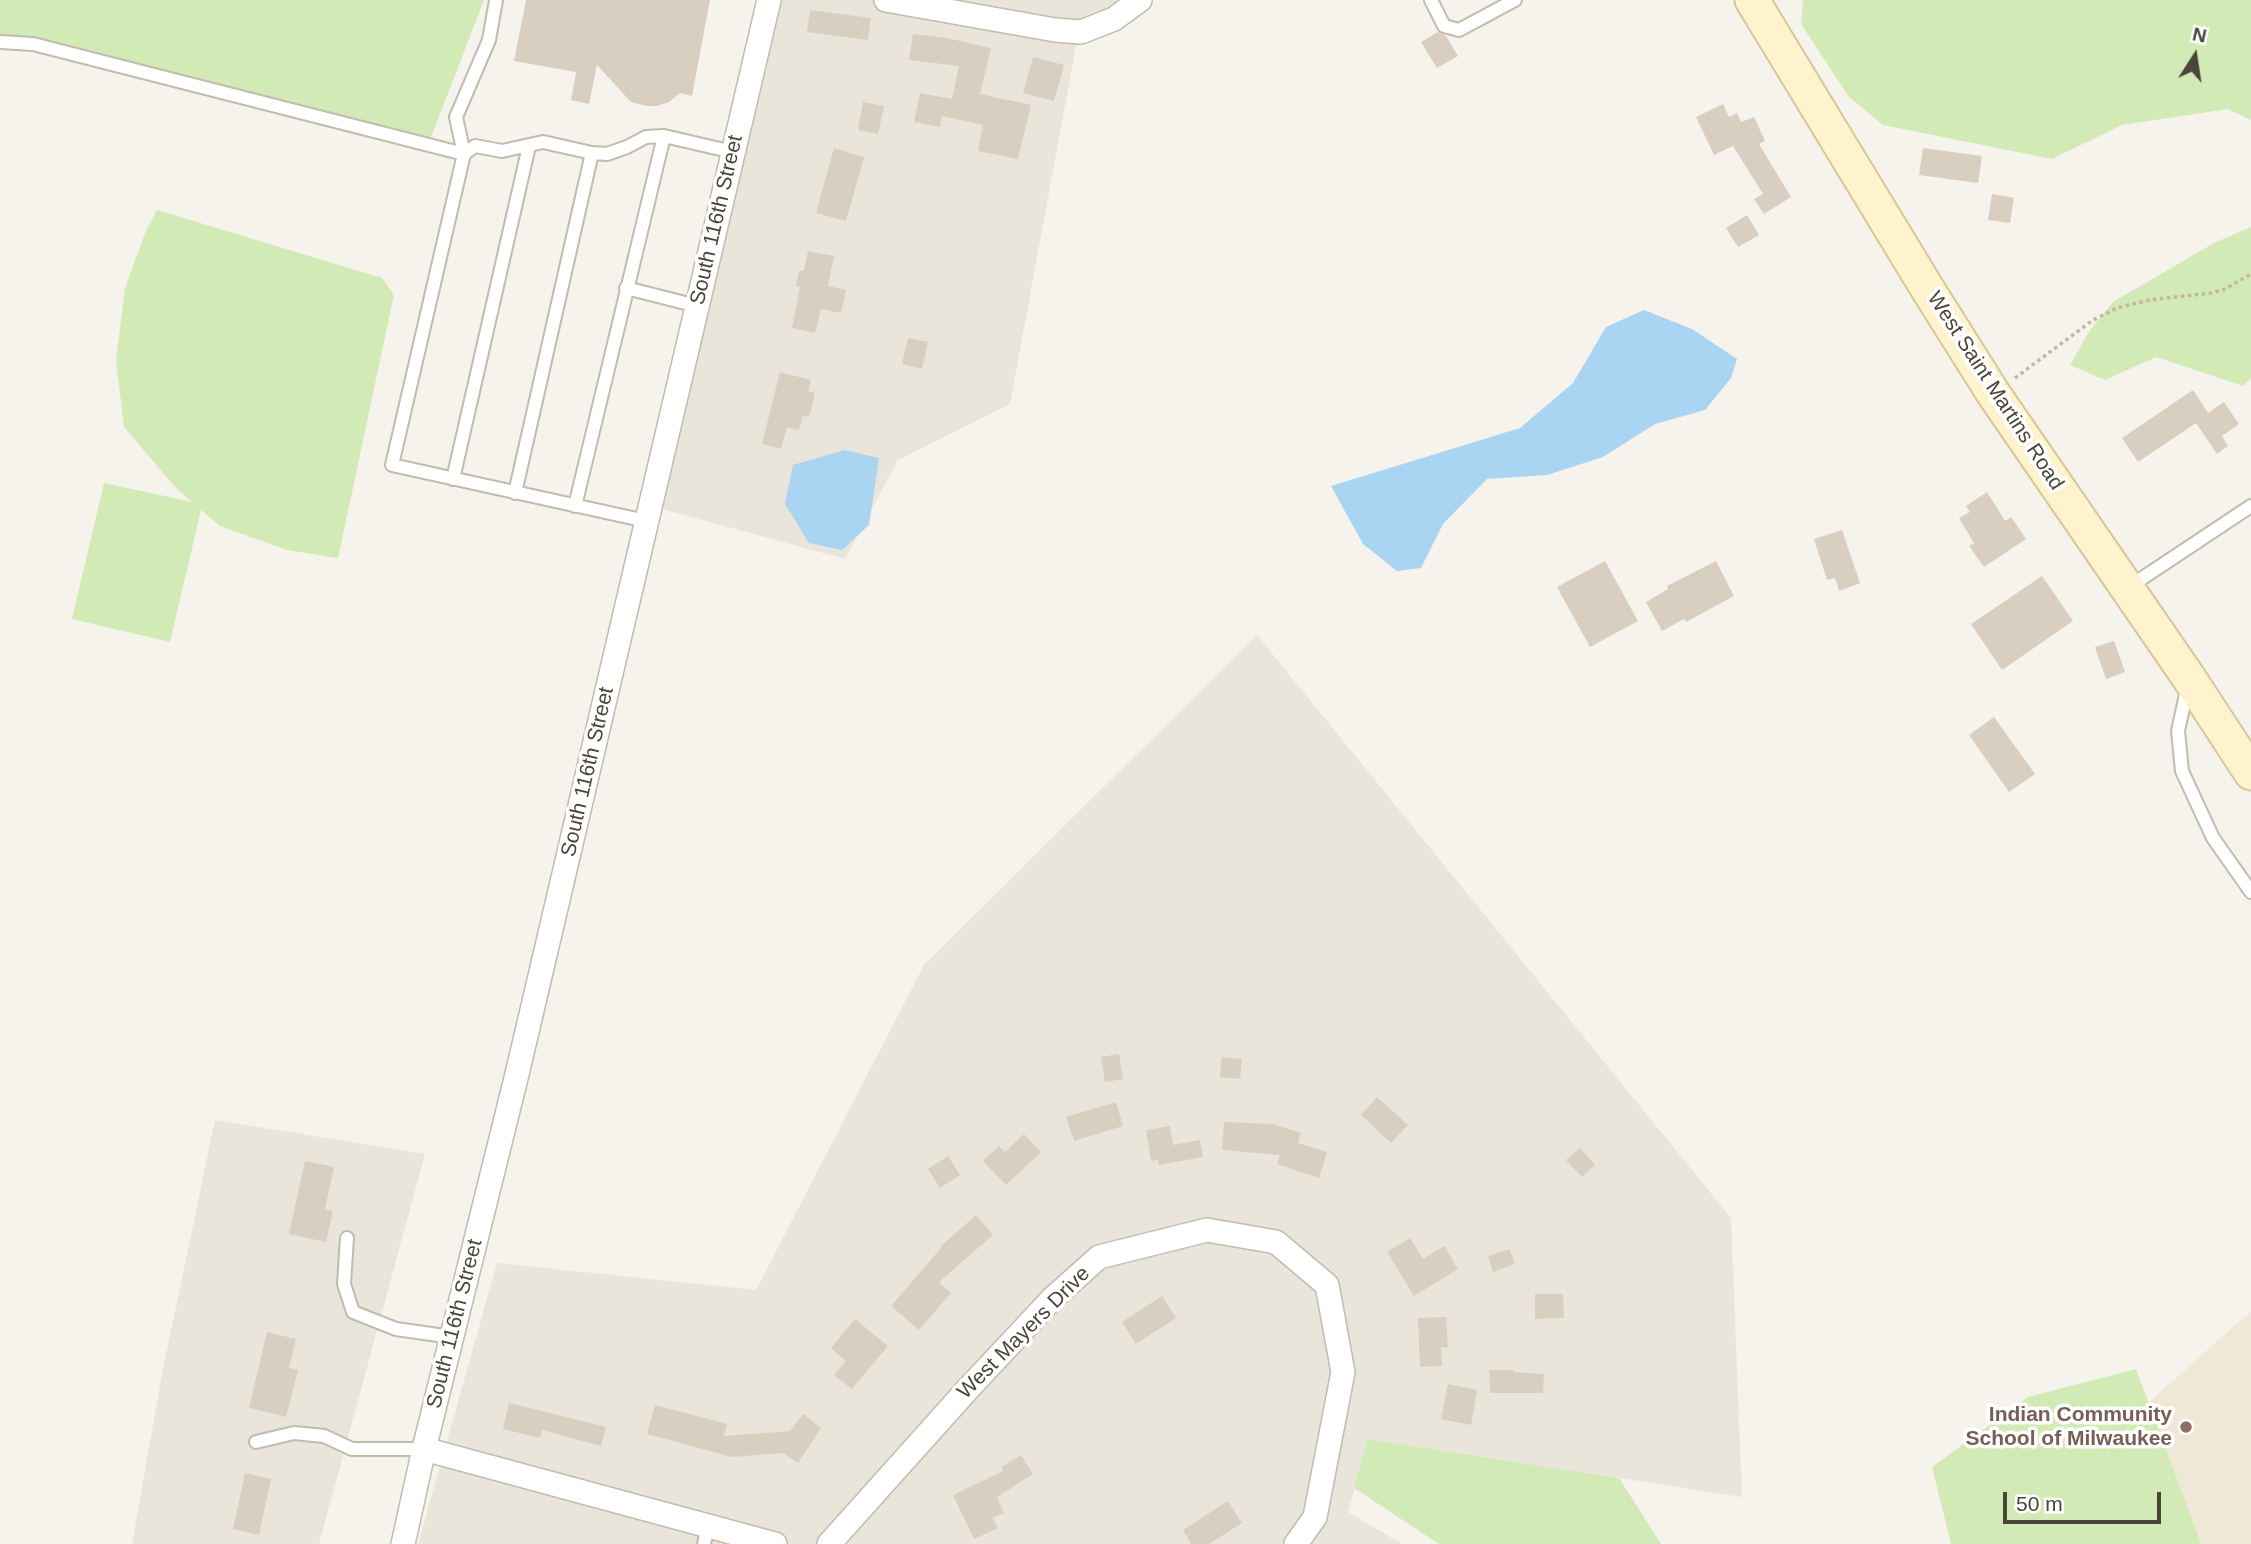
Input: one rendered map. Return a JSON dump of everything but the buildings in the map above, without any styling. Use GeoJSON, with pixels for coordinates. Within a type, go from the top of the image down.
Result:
{"type":"FeatureCollection","features":[{"type":"Feature","properties":{"kind":"street","name":"South 116th Street"},"geometry":{"type":"LineString","coordinates":[[404,1544],[424,1448],[518,1070],[769,0]]}},
{"type":"Feature","properties":{"kind":"street"},"geometry":{"type":"LineString","coordinates":[[886,0],[1055,30],[1081,32],[1114,19],[1140,0]]}},
{"type":"Feature","properties":{"kind":"street","name":"West Saint Martins Road"},"geometry":{"type":"LineString","coordinates":[[1752,0],[1993,393],[2251,773]]}},
{"type":"Feature","properties":{"kind":"street","name":"West Mayers Drive"},"geometry":{"type":"LineString","coordinates":[[829,1544],[1033,1319],[1099,1258],[1207,1230],[1276,1242],[1327,1284],[1343,1372],[1315,1517],[1296,1544]]}},
{"type":"Feature","properties":{"kind":"street"},"geometry":{"type":"LineString","coordinates":[[424,1448],[706,1535],[775,1544]]}},
{"type":"Feature","properties":{"kind":"lane"},"geometry":{"type":"LineString","coordinates":[[496,0],[489,40],[456,117],[464,154],[392,465],[646,521]]}},
{"type":"Feature","properties":{"kind":"lane"},"geometry":{"type":"LineString","coordinates":[[1431,0],[1444,26],[1459,30],[1515,0]]}},
{"type":"Feature","properties":{"kind":"lane"},"geometry":{"type":"LineString","coordinates":[[0,42],[33,44],[464,154]]}},
{"type":"Feature","properties":{"kind":"lane"},"geometry":{"type":"LineString","coordinates":[[464,154],[475,146],[502,151],[543,142],[593,153],[607,153],[646,137],[664,136],[733,152]]}},
{"type":"Feature","properties":{"kind":"lane"},"geometry":{"type":"LineString","coordinates":[[575,506],[664,136]]}},
{"type":"Feature","properties":{"kind":"lane"},"geometry":{"type":"LineString","coordinates":[[453,479],[529,146]]}},
{"type":"Feature","properties":{"kind":"lane"},"geometry":{"type":"LineString","coordinates":[[515,493],[593,153]]}},
{"type":"Feature","properties":{"kind":"lane"},"geometry":{"type":"LineString","coordinates":[[626,288],[697,306]]}},
{"type":"Feature","properties":{"kind":"lane"},"geometry":{"type":"LineString","coordinates":[[2127,588],[2251,506]]}},
{"type":"Feature","properties":{"kind":"lane"},"geometry":{"type":"LineString","coordinates":[[2189,678],[2178,731],[2182,771],[2213,838],[2251,892]]}},
{"type":"Feature","properties":{"kind":"lane"},"geometry":{"type":"LineString","coordinates":[[347,1238],[344,1284],[353,1312],[396,1329],[452,1337]]}},
{"type":"Feature","properties":{"kind":"lane"},"geometry":{"type":"LineString","coordinates":[[256,1442],[294,1433],[324,1436],[352,1449],[424,1448]]}},
{"type":"Feature","properties":{"kind":"path"},"geometry":{"type":"LineString","coordinates":[[1993,393],[2093,320],[2118,308],[2149,300],[2211,293],[2225,289],[2251,274]]}},
{"type":"Feature","properties":{"kind":"shaded area"},"geometry":{"type":"Polygon","coordinates":[[[782,0],[1125,0],[1107,14],[1080,24],[1010,404],[898,460],[845,559],[662,509],[782,0]]]}},
{"type":"Feature","properties":{"kind":"shaded area"},"geometry":{"type":"Polygon","coordinates":[[[1257,635],[1731,1218],[1742,1497],[1368,1439],[1348,1512],[1402,1544],[418,1544],[497,1263],[756,1290],[924,965],[1257,635]]]}},
{"type":"Feature","properties":{"kind":"shaded area"},"geometry":{"type":"Polygon","coordinates":[[[215,1120],[425,1154],[319,1544],[132,1544],[162,1374],[215,1120]]]}},
{"type":"Feature","properties":{"kind":"shaded area","name":"Indian Community School of Milwaukee"},"geometry":{"type":"Polygon","coordinates":[[[2251,1311],[2251,1544],[1990,1544],[2251,1311]]]}},
{"type":"Feature","properties":{"kind":"green space"},"geometry":{"type":"Polygon","coordinates":[[[0,0],[484,0],[430,140],[0,38],[0,0]]]}},
{"type":"Feature","properties":{"kind":"green space"},"geometry":{"type":"Polygon","coordinates":[[[1803,0],[2251,0],[2251,120],[2228,109],[2122,125],[2052,159],[1883,125],[1849,97],[1801,24],[1803,0]]]}},
{"type":"Feature","properties":{"kind":"green space"},"geometry":{"type":"Polygon","coordinates":[[[157,210],[382,278],[394,295],[338,558],[287,550],[220,526],[201,510],[170,642],[72,619],[104,483],[192,502],[176,488],[124,427],[116,360],[125,288],[146,231],[157,210]]]}},
{"type":"Feature","properties":{"kind":"green space"},"geometry":{"type":"Polygon","coordinates":[[[2251,227],[2251,378],[2243,386],[2156,357],[2105,380],[2070,365],[2090,330],[2113,302],[2214,243],[2251,227]]]}},
{"type":"Feature","properties":{"kind":"green space"},"geometry":{"type":"Polygon","coordinates":[[[2136,1369],[2201,1544],[1951,1544],[1932,1467],[2028,1397],[2136,1369]]]}},
{"type":"Feature","properties":{"kind":"green space"},"geometry":{"type":"Polygon","coordinates":[[[1368,1439],[1619,1478],[1661,1544],[1439,1544],[1354,1488],[1368,1439]]]}},
{"type":"Feature","properties":{"kind":"water"},"geometry":{"type":"Polygon","coordinates":[[[1644,310],[1692,329],[1737,359],[1731,378],[1705,410],[1655,424],[1603,457],[1547,475],[1487,479],[1443,524],[1421,568],[1397,571],[1363,544],[1331,486],[1520,428],[1573,383],[1606,327],[1644,310]]]}},
{"type":"Feature","properties":{"kind":"water"},"geometry":{"type":"Polygon","coordinates":[[[845,450],[879,458],[869,525],[842,550],[809,543],[785,504],[793,465],[845,450]]]}},
{"type":"Feature","properties":{"kind":"place","name":"Indian Community School of Milwaukee"},"geometry":{"type":"Point","coordinates":[2186,1427]}}]}
